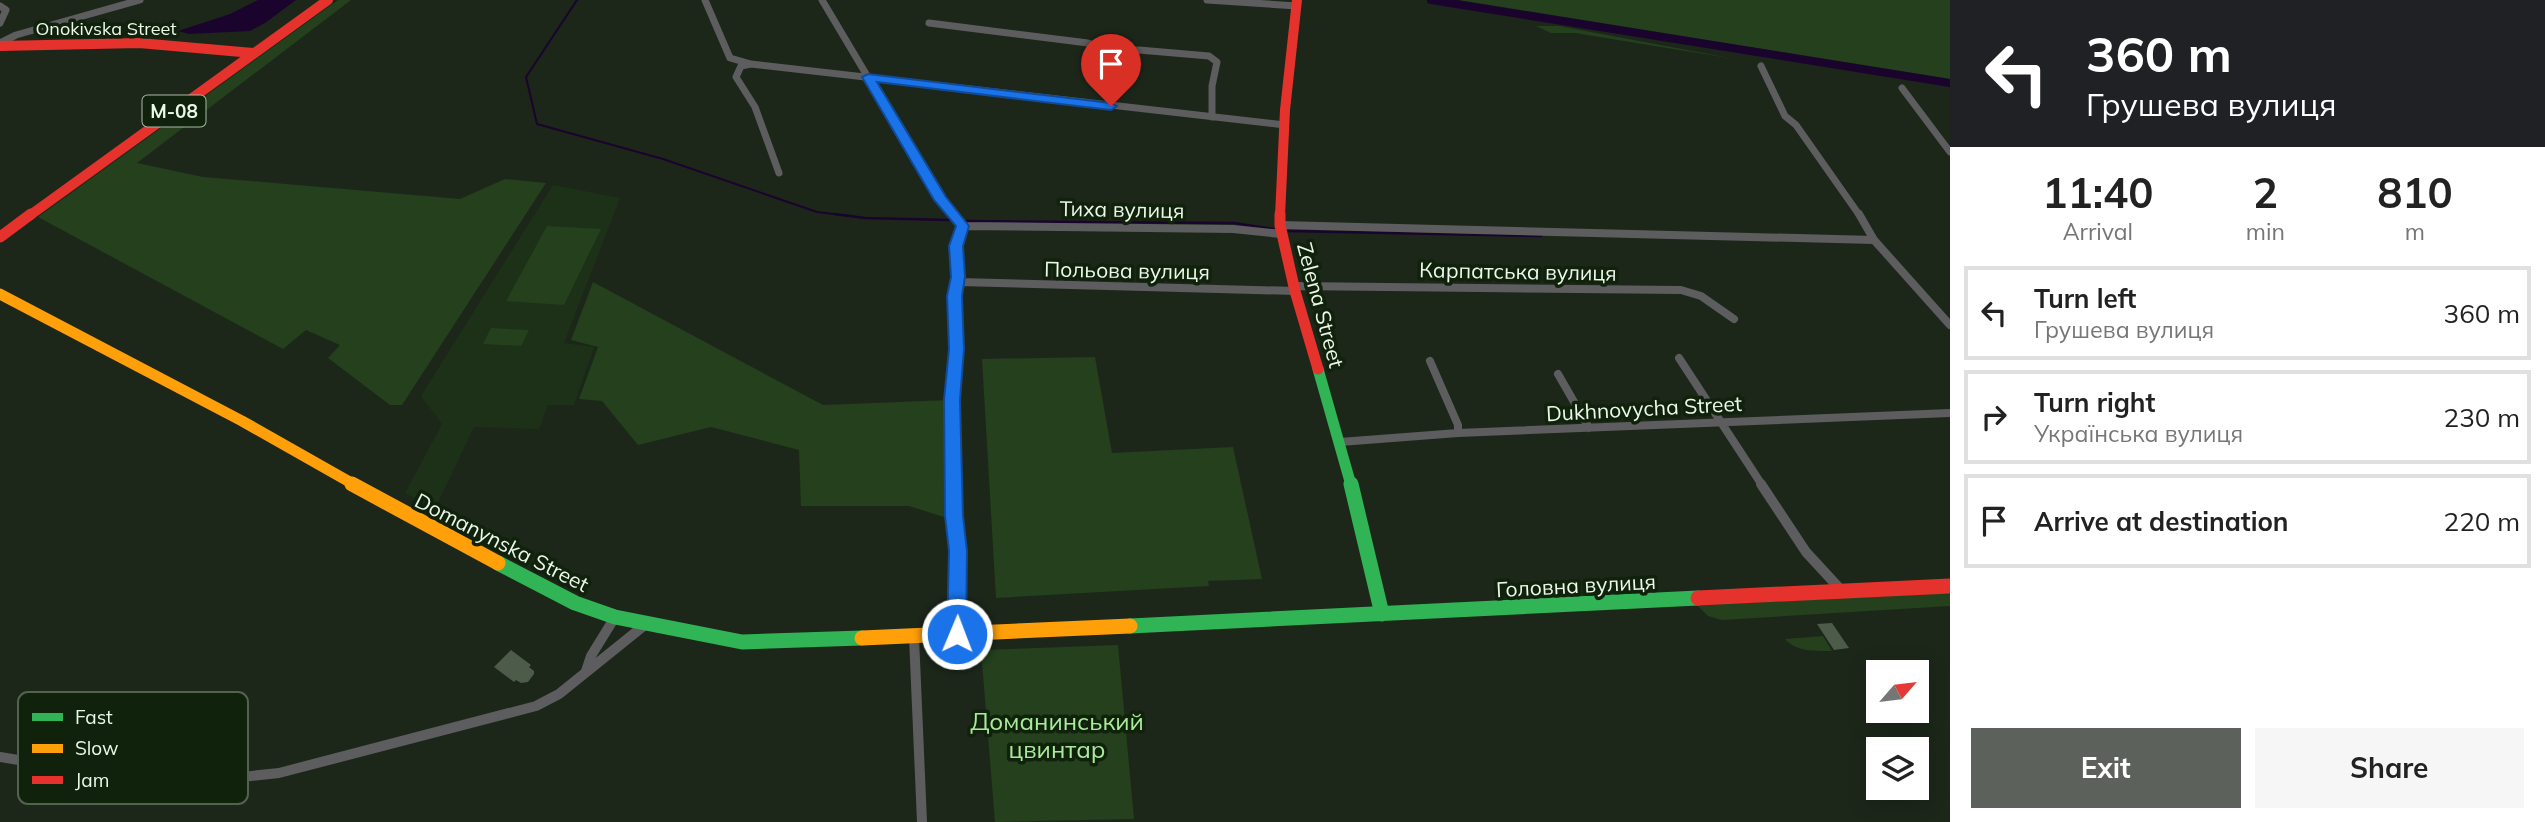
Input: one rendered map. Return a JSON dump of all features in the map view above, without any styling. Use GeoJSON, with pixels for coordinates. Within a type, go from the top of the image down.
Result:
{"type":"FeatureCollection","features":[{"type":"Feature","properties":{"kind":"main road","name":"М-08"},"geometry":{"type":"LineString","coordinates":[[5,233],[328,0]]}},
{"type":"Feature","properties":{"kind":"main road","name":"Zelena Street"},"geometry":{"type":"LineString","coordinates":[[1297,3],[1285,125],[1281,229],[1294,288],[1359,512],[1381,614]]}},
{"type":"Feature","properties":{"kind":"main road","name":"Onokivska Street"},"geometry":{"type":"LineString","coordinates":[[0,45],[139,43],[253,54]]}},
{"type":"Feature","properties":{"kind":"main road","name":"Domanynska Street"},"geometry":{"type":"LineString","coordinates":[[0,293],[242,421],[542,587],[575,603],[615,617],[751,643],[915,638],[1205,622]]}},
{"type":"Feature","properties":{"kind":"main road","name":"Головна вулиця"},"geometry":{"type":"LineString","coordinates":[[1205,622],[1950,586]]}},
{"type":"Feature","properties":{"kind":"street","name":"Onokivska Street"},"geometry":{"type":"LineString","coordinates":[[0,45],[16,35],[140,0]]}},
{"type":"Feature","properties":{"kind":"street"},"geometry":{"type":"LineString","coordinates":[[705,0],[730,58],[751,64],[1285,125]]}},
{"type":"Feature","properties":{"kind":"street"},"geometry":{"type":"LineString","coordinates":[[822,0],[941,200],[963,226],[956,246],[958,282],[954,296],[956,349],[952,400],[954,516],[958,551],[957,634]]}},
{"type":"Feature","properties":{"kind":"street"},"geometry":{"type":"LineString","coordinates":[[1207,0],[1297,3]]}},
{"type":"Feature","properties":{"kind":"street"},"geometry":{"type":"LineString","coordinates":[[0,6],[6,10],[0,23]]}},
{"type":"Feature","properties":{"kind":"street"},"geometry":{"type":"LineString","coordinates":[[929,23],[1088,43],[1115,51],[1209,56],[1217,62],[1212,86],[1212,117]]}},
{"type":"Feature","properties":{"kind":"street"},"geometry":{"type":"LineString","coordinates":[[751,64],[741,66],[736,77],[755,107],[779,173]]}},
{"type":"Feature","properties":{"kind":"street"},"geometry":{"type":"LineString","coordinates":[[1761,66],[1785,116],[1796,125],[1848,196],[1874,240],[1950,325]]}},
{"type":"Feature","properties":{"kind":"street"},"geometry":{"type":"LineString","coordinates":[[1902,88],[1950,152]]}},
{"type":"Feature","properties":{"kind":"street","name":"Тиха вулиця"},"geometry":{"type":"LineString","coordinates":[[963,226],[1874,240]]}},
{"type":"Feature","properties":{"kind":"street","name":"Польова вулиця"},"geometry":{"type":"LineString","coordinates":[[958,282],[1294,288]]}},
{"type":"Feature","properties":{"kind":"street","name":"Карпатська вулиця"},"geometry":{"type":"LineString","coordinates":[[1294,288],[1681,290],[1701,296],[1734,319]]}},
{"type":"Feature","properties":{"kind":"street"},"geometry":{"type":"LineString","coordinates":[[1679,358],[1806,552],[1841,590]]}},
{"type":"Feature","properties":{"kind":"street"},"geometry":{"type":"LineString","coordinates":[[1430,361],[1458,425],[1458,433]]}},
{"type":"Feature","properties":{"kind":"street"},"geometry":{"type":"LineString","coordinates":[[1558,374],[1589,428]]}},
{"type":"Feature","properties":{"kind":"street","name":"Dukhnovycha Street"},"geometry":{"type":"LineString","coordinates":[[1340,442],[1458,433],[1950,413]]}},
{"type":"Feature","properties":{"kind":"street"},"geometry":{"type":"LineString","coordinates":[[586,671],[591,656],[615,617]]}},
{"type":"Feature","properties":{"kind":"street"},"geometry":{"type":"LineString","coordinates":[[248,776],[279,773],[525,710],[559,694],[646,624]]}},
{"type":"Feature","properties":{"kind":"street"},"geometry":{"type":"LineString","coordinates":[[915,638],[922,822]]}},
{"type":"Feature","properties":{"kind":"street"},"geometry":{"type":"LineString","coordinates":[[0,758],[18,761]]}},
{"type":"Feature","properties":{"kind":"shaded area"},"geometry":{"type":"Polygon","coordinates":[[[258,0],[296,0],[250,31],[189,34],[178,31],[230,14],[258,0]]]}},
{"type":"Feature","properties":{"kind":"shaded area"},"geometry":{"type":"Polygon","coordinates":[[[553,185],[620,198],[564,343],[594,347],[574,405],[548,405],[539,429],[474,427],[435,509],[405,493],[442,424],[421,396],[553,185]]]}},
{"type":"Feature","properties":{"kind":"green space"},"geometry":{"type":"Polygon","coordinates":[[[338,0],[351,0],[137,163],[203,177],[460,199],[505,179],[546,183],[402,405],[390,405],[328,358],[340,345],[306,330],[283,349],[38,217],[338,0]]]}},
{"type":"Feature","properties":{"kind":"green space"},"geometry":{"type":"Polygon","coordinates":[[[1459,0],[1950,0],[1950,79],[1459,0]]]}},
{"type":"Feature","properties":{"kind":"green space"},"geometry":{"type":"Polygon","coordinates":[[[1536,26],[1559,26],[1735,59],[1575,33],[1551,33],[1536,26]]]}},
{"type":"Feature","properties":{"kind":"green space"},"geometry":{"type":"Polygon","coordinates":[[[547,226],[601,229],[564,305],[506,301],[547,226]]]}},
{"type":"Feature","properties":{"kind":"green space"},"geometry":{"type":"Polygon","coordinates":[[[593,282],[823,405],[950,400],[947,518],[909,506],[801,506],[799,450],[711,427],[638,445],[602,401],[579,399],[598,347],[571,340],[593,282]]]}},
{"type":"Feature","properties":{"kind":"green space"},"geometry":{"type":"Polygon","coordinates":[[[491,328],[529,330],[521,346],[483,344],[491,328]]]}},
{"type":"Feature","properties":{"kind":"green space"},"geometry":{"type":"Polygon","coordinates":[[[1095,357],[1112,453],[1233,447],[1262,579],[1208,581],[1209,586],[996,598],[982,359],[1095,357]]]}},
{"type":"Feature","properties":{"kind":"green space"},"geometry":{"type":"Polygon","coordinates":[[[1950,593],[1950,606],[1722,620],[1708,616],[1697,605],[1950,593]]]}},
{"type":"Feature","properties":{"kind":"green space"},"geometry":{"type":"Polygon","coordinates":[[[1823,636],[1832,651],[1800,649],[1785,639],[1823,636]]]}},
{"type":"Feature","properties":{"kind":"green space","name":"Доманинський цвинтар"},"geometry":{"type":"Polygon","coordinates":[[[1118,645],[1134,819],[995,822],[981,650],[1118,645]]]}},
{"type":"Feature","properties":{"kind":"building"},"geometry":{"type":"Polygon","coordinates":[[[1832,623],[1849,648],[1834,650],[1817,624],[1832,623]]]}},
{"type":"Feature","properties":{"kind":"building"},"geometry":{"type":"Polygon","coordinates":[[[511,650],[531,665],[529,667],[534,674],[528,682],[514,682],[494,667],[511,650]]]}},
{"type":"Feature","properties":{"kind":"waterway"},"geometry":{"type":"LineString","coordinates":[[577,0],[526,77],[537,124],[663,159],[817,212],[849,216]]}},
{"type":"Feature","properties":{"kind":"waterway"},"geometry":{"type":"LineString","coordinates":[[1431,0],[1950,83]]}},
{"type":"Feature","properties":{"kind":"waterway"},"geometry":{"type":"LineString","coordinates":[[835,214],[865,218],[949,220]]}},
{"type":"Feature","properties":{"kind":"waterway"},"geometry":{"type":"LineString","coordinates":[[965,221],[1234,223],[1273,229]]}},
{"type":"Feature","properties":{"kind":"waterway"},"geometry":{"type":"LineString","coordinates":[[1288,231],[1541,236]]}},
{"type":"Feature","properties":{"kind":"traffic: fast"},"geometry":{"type":"LineString","coordinates":[[1318,369],[1359,512],[1382,614]]}},
{"type":"Feature","properties":{"kind":"traffic: fast"},"geometry":{"type":"LineString","coordinates":[[498,563],[575,603],[615,617],[742,642],[862,638]]}},
{"type":"Feature","properties":{"kind":"traffic: fast"},"geometry":{"type":"LineString","coordinates":[[1130,626],[1698,598]]}},
{"type":"Feature","properties":{"kind":"traffic: slow"},"geometry":{"type":"LineString","coordinates":[[0,294],[242,421],[414,519],[498,563]]}},
{"type":"Feature","properties":{"kind":"traffic: slow"},"geometry":{"type":"LineString","coordinates":[[862,638],[1130,626]]}},
{"type":"Feature","properties":{"kind":"traffic: jam"},"geometry":{"type":"LineString","coordinates":[[0,237],[328,0]]}},
{"type":"Feature","properties":{"kind":"traffic: jam"},"geometry":{"type":"LineString","coordinates":[[1297,0],[1285,110],[1280,225],[1295,291],[1318,369]]}},
{"type":"Feature","properties":{"kind":"traffic: jam"},"geometry":{"type":"LineString","coordinates":[[0,46],[139,43],[253,53]]}},
{"type":"Feature","properties":{"kind":"traffic: jam"},"geometry":{"type":"LineString","coordinates":[[1698,598],[1950,586]]}},
{"type":"Feature","properties":{"kind":"route"},"geometry":{"type":"LineString","coordinates":[[957,634],[958,551],[954,516],[952,400],[956,367],[956,246],[963,226],[941,200],[868,77],[1111,106]]}}]}
